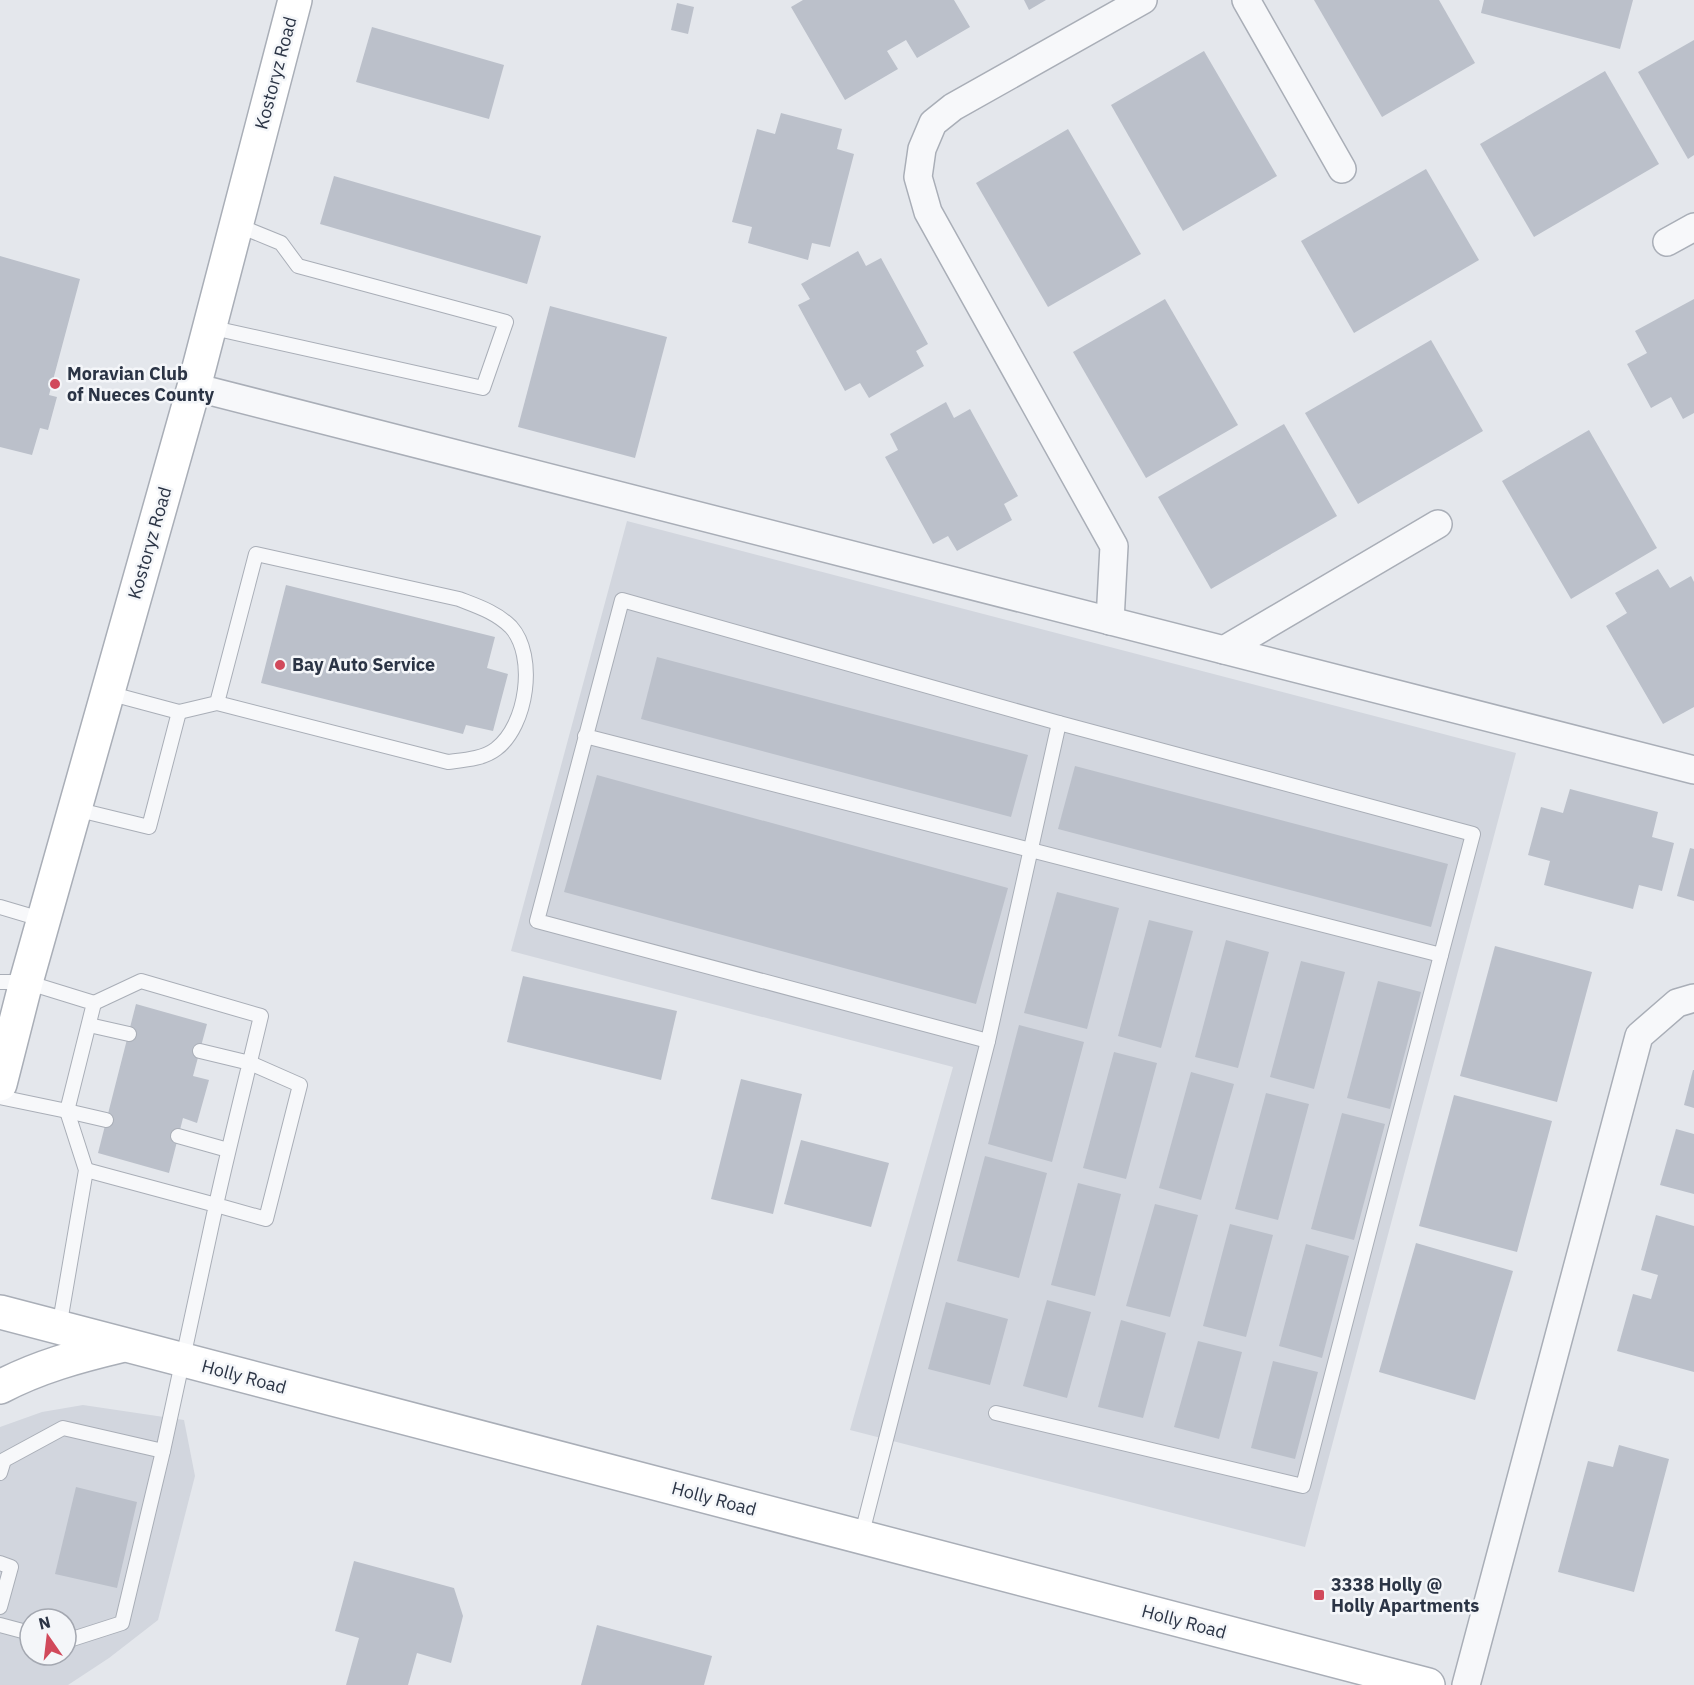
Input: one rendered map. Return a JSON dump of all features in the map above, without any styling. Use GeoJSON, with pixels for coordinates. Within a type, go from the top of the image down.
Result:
{"type":"FeatureCollection","features":[{"type":"Feature","properties":{"kind":"main road","name":"Kostoryz Road"},"geometry":{"type":"LineString","coordinates":[[0,1084],[13,982],[44,921],[194,387],[295,0]]}},
{"type":"Feature","properties":{"kind":"main road","name":"Holly Road"},"geometry":{"type":"LineString","coordinates":[[0,1312],[1428,1685]]}},
{"type":"Feature","properties":{"kind":"main road"},"geometry":{"type":"LineString","coordinates":[[0,1388],[30,1373],[67,1359],[124,1345]]}},
{"type":"Feature","properties":{"kind":"street"},"geometry":{"type":"LineString","coordinates":[[1110,621],[1114,546],[928,212],[918,177],[922,149],[933,123],[946,112],[1143,0]]}},
{"type":"Feature","properties":{"kind":"street"},"geometry":{"type":"LineString","coordinates":[[1246,0],[1342,169]]}},
{"type":"Feature","properties":{"kind":"street"},"geometry":{"type":"LineString","coordinates":[[1667,242],[1694,227]]}},
{"type":"Feature","properties":{"kind":"street"},"geometry":{"type":"LineString","coordinates":[[194,387],[1694,770]]}},
{"type":"Feature","properties":{"kind":"street"},"geometry":{"type":"LineString","coordinates":[[1224,650],[1438,524]]}},
{"type":"Feature","properties":{"kind":"street"},"geometry":{"type":"LineString","coordinates":[[1466,1685],[1639,1036],[1677,1003],[1694,998]]}},
{"type":"Feature","properties":{"kind":"lane"},"geometry":{"type":"LineString","coordinates":[[209,327],[483,388],[506,322],[298,266],[281,243],[237,225]]}},
{"type":"Feature","properties":{"kind":"lane"},"geometry":{"type":"LineString","coordinates":[[108,693],[179,712],[218,703],[448,762],[473,759],[496,749],[513,729],[523,702],[527,669],[522,647],[511,628],[489,610],[459,599],[256,554],[218,703]]}},
{"type":"Feature","properties":{"kind":"lane"},"geometry":{"type":"LineString","coordinates":[[988,1041],[537,921],[622,600],[1059,723],[1473,834],[1303,1486],[996,1413]]}},
{"type":"Feature","properties":{"kind":"lane"},"geometry":{"type":"LineString","coordinates":[[75,810],[149,827],[179,712]]}},
{"type":"Feature","properties":{"kind":"lane"},"geometry":{"type":"LineString","coordinates":[[861,1537],[988,1041],[1059,723]]}},
{"type":"Feature","properties":{"kind":"lane"},"geometry":{"type":"LineString","coordinates":[[585,736],[1441,955]]}},
{"type":"Feature","properties":{"kind":"lane"},"geometry":{"type":"LineString","coordinates":[[0,907],[44,921]]}},
{"type":"Feature","properties":{"kind":"lane"},"geometry":{"type":"LineString","coordinates":[[13,982],[94,1003],[141,981],[261,1016],[228,1150],[163,1451],[122,1623],[78,1637]]}},
{"type":"Feature","properties":{"kind":"lane"},"geometry":{"type":"LineString","coordinates":[[59,1328],[86,1170],[67,1111],[94,1003]]}},
{"type":"Feature","properties":{"kind":"lane"},"geometry":{"type":"LineString","coordinates":[[89,1025],[129,1034]]}},
{"type":"Feature","properties":{"kind":"lane"},"geometry":{"type":"LineString","coordinates":[[86,1170],[266,1219],[300,1085],[250,1063],[200,1051]]}},
{"type":"Feature","properties":{"kind":"lane"},"geometry":{"type":"LineString","coordinates":[[0,1097],[106,1120]]}},
{"type":"Feature","properties":{"kind":"lane"},"geometry":{"type":"LineString","coordinates":[[178,1136],[228,1150]]}},
{"type":"Feature","properties":{"kind":"lane"},"geometry":{"type":"LineString","coordinates":[[0,1473],[4,1460],[63,1428],[163,1451]]}},
{"type":"Feature","properties":{"kind":"lane"},"geometry":{"type":"LineString","coordinates":[[0,1563],[11,1567],[0,1607]]}},
{"type":"Feature","properties":{"kind":"lane"},"geometry":{"type":"LineString","coordinates":[[0,1625],[18,1630]]}},
{"type":"Feature","properties":{"kind":"shaded area"},"geometry":{"type":"Polygon","coordinates":[[[627,521],[1516,753],[1305,1547],[850,1430],[953,1067],[511,951],[627,521]]]}},
{"type":"Feature","properties":{"kind":"shaded area"},"geometry":{"type":"Polygon","coordinates":[[[83,1405],[184,1420],[195,1476],[158,1620],[109,1658],[68,1685],[0,1685],[0,1427],[42,1412],[83,1405]]]}},
{"type":"Feature","properties":{"kind":"building"},"geometry":{"type":"Polygon","coordinates":[[[803,0],[954,0],[970,27],[917,58],[906,40],[887,51],[898,69],[845,100],[791,7],[803,0]]]}},
{"type":"Feature","properties":{"kind":"building"},"geometry":{"type":"Polygon","coordinates":[[[1024,0],[1046,0],[1029,10],[1024,0]]]}},
{"type":"Feature","properties":{"kind":"building"},"geometry":{"type":"Polygon","coordinates":[[[1314,0],[1439,0],[1475,63],[1382,117],[1314,0]]]}},
{"type":"Feature","properties":{"kind":"building"},"geometry":{"type":"Polygon","coordinates":[[[1484,0],[1633,0],[1620,49],[1481,13],[1484,0]]]}},
{"type":"Feature","properties":{"kind":"building"},"geometry":{"type":"Polygon","coordinates":[[[677,3],[694,7],[688,34],[671,30],[677,3]]]}},
{"type":"Feature","properties":{"kind":"building"},"geometry":{"type":"Polygon","coordinates":[[[372,27],[504,65],[489,119],[356,82],[372,27]]]}},
{"type":"Feature","properties":{"kind":"building"},"geometry":{"type":"Polygon","coordinates":[[[1694,40],[1694,155],[1688,159],[1638,72],[1694,40]]]}},
{"type":"Feature","properties":{"kind":"building"},"geometry":{"type":"Polygon","coordinates":[[[1204,51],[1277,176],[1183,231],[1111,105],[1204,51]]]}},
{"type":"Feature","properties":{"kind":"building"},"geometry":{"type":"Polygon","coordinates":[[[1605,71],[1659,164],[1534,237],[1480,144],[1605,71]]]}},
{"type":"Feature","properties":{"kind":"building"},"geometry":{"type":"Polygon","coordinates":[[[781,113],[842,129],[837,149],[854,154],[830,247],[812,243],[808,260],[748,243],[752,227],[732,222],[757,129],[775,134],[781,113]]]}},
{"type":"Feature","properties":{"kind":"building"},"geometry":{"type":"Polygon","coordinates":[[[1068,129],[1141,254],[1048,307],[976,183],[1068,129]]]}},
{"type":"Feature","properties":{"kind":"building"},"geometry":{"type":"Polygon","coordinates":[[[1426,169],[1479,260],[1354,333],[1301,241],[1426,169]]]}},
{"type":"Feature","properties":{"kind":"building"},"geometry":{"type":"Polygon","coordinates":[[[334,176],[541,236],[527,284],[320,224],[334,176]]]}},
{"type":"Feature","properties":{"kind":"building"},"geometry":{"type":"Polygon","coordinates":[[[858,251],[866,266],[881,258],[928,344],[916,351],[924,366],[869,398],[860,383],[845,391],[798,305],[810,299],[801,284],[858,251]]]}},
{"type":"Feature","properties":{"kind":"building"},"geometry":{"type":"Polygon","coordinates":[[[0,256],[80,279],[49,395],[57,397],[48,430],[40,428],[32,455],[0,447],[0,256]]]}},
{"type":"Feature","properties":{"kind":"building"},"geometry":{"type":"Polygon","coordinates":[[[1165,299],[1238,425],[1146,478],[1073,352],[1165,299]]]}},
{"type":"Feature","properties":{"kind":"building"},"geometry":{"type":"Polygon","coordinates":[[[1694,299],[1694,413],[1683,419],[1671,397],[1651,408],[1627,364],[1647,353],[1635,331],[1694,299]]]}},
{"type":"Feature","properties":{"kind":"building"},"geometry":{"type":"Polygon","coordinates":[[[550,306],[667,337],[635,458],[518,427],[550,306]]]}},
{"type":"Feature","properties":{"kind":"building"},"geometry":{"type":"Polygon","coordinates":[[[1431,340],[1483,431],[1358,504],[1305,413],[1431,340]]]}},
{"type":"Feature","properties":{"kind":"building"},"geometry":{"type":"Polygon","coordinates":[[[946,402],[954,418],[970,409],[1018,496],[1004,504],[1012,520],[957,551],[948,536],[933,544],[885,457],[898,450],[890,434],[946,402]]]}},
{"type":"Feature","properties":{"kind":"building"},"geometry":{"type":"Polygon","coordinates":[[[1284,424],[1337,516],[1211,589],[1158,497],[1284,424]]]}},
{"type":"Feature","properties":{"kind":"building"},"geometry":{"type":"Polygon","coordinates":[[[1589,430],[1657,548],[1571,599],[1502,481],[1589,430]]]}},
{"type":"Feature","properties":{"kind":"building"},"geometry":{"type":"Polygon","coordinates":[[[1658,569],[1670,588],[1691,576],[1694,582],[1694,707],[1663,724],[1606,626],[1627,613],[1615,593],[1658,569]]]}},
{"type":"Feature","properties":{"kind":"building"},"geometry":{"type":"Polygon","coordinates":[[[286,585],[495,637],[487,668],[508,674],[493,731],[466,725],[463,734],[261,683],[286,585]]]}},
{"type":"Feature","properties":{"kind":"building"},"geometry":{"type":"Polygon","coordinates":[[[657,657],[1028,755],[1011,817],[641,719],[657,657]]]}},
{"type":"Feature","properties":{"kind":"building"},"geometry":{"type":"Polygon","coordinates":[[[1075,766],[1448,864],[1431,927],[1058,829],[1075,766]]]}},
{"type":"Feature","properties":{"kind":"building"},"geometry":{"type":"Polygon","coordinates":[[[597,775],[1008,888],[976,1004],[564,892],[597,775]]]}},
{"type":"Feature","properties":{"kind":"building"},"geometry":{"type":"Polygon","coordinates":[[[1570,789],[1658,812],[1652,837],[1674,843],[1662,891],[1639,885],[1633,909],[1544,885],[1550,861],[1528,855],[1541,807],[1563,813],[1570,789]]]}},
{"type":"Feature","properties":{"kind":"building"},"geometry":{"type":"Polygon","coordinates":[[[1690,848],[1694,849],[1694,901],[1677,896],[1690,848]]]}},
{"type":"Feature","properties":{"kind":"building"},"geometry":{"type":"Polygon","coordinates":[[[1057,892],[1119,908],[1087,1029],[1024,1013],[1057,892]]]}},
{"type":"Feature","properties":{"kind":"building"},"geometry":{"type":"Polygon","coordinates":[[[1149,920],[1193,931],[1161,1048],[1118,1036],[1149,920]]]}},
{"type":"Feature","properties":{"kind":"building"},"geometry":{"type":"Polygon","coordinates":[[[1226,940],[1269,952],[1238,1068],[1195,1057],[1226,940]]]}},
{"type":"Feature","properties":{"kind":"building"},"geometry":{"type":"Polygon","coordinates":[[[1495,946],[1592,972],[1557,1102],[1460,1076],[1495,946]]]}},
{"type":"Feature","properties":{"kind":"building"},"geometry":{"type":"Polygon","coordinates":[[[1301,961],[1345,972],[1314,1089],[1270,1077],[1301,961]]]}},
{"type":"Feature","properties":{"kind":"building"},"geometry":{"type":"Polygon","coordinates":[[[523,976],[677,1011],[661,1080],[507,1042],[523,976]]]}},
{"type":"Feature","properties":{"kind":"building"},"geometry":{"type":"Polygon","coordinates":[[[1378,981],[1421,992],[1390,1109],[1347,1098],[1378,981]]]}},
{"type":"Feature","properties":{"kind":"building"},"geometry":{"type":"Polygon","coordinates":[[[136,1004],[207,1024],[193,1076],[209,1080],[197,1123],[183,1118],[169,1173],[98,1153],[136,1004]]]}},
{"type":"Feature","properties":{"kind":"building"},"geometry":{"type":"Polygon","coordinates":[[[1019,1025],[1084,1042],[1052,1162],[988,1144],[1019,1025]]]}},
{"type":"Feature","properties":{"kind":"building"},"geometry":{"type":"Polygon","coordinates":[[[1114,1052],[1157,1063],[1126,1179],[1083,1168],[1114,1052]]]}},
{"type":"Feature","properties":{"kind":"building"},"geometry":{"type":"Polygon","coordinates":[[[1694,1070],[1694,1108],[1684,1105],[1694,1070]]]}},
{"type":"Feature","properties":{"kind":"building"},"geometry":{"type":"Polygon","coordinates":[[[1191,1072],[1234,1084],[1201,1200],[1159,1188],[1191,1072]]]}},
{"type":"Feature","properties":{"kind":"building"},"geometry":{"type":"Polygon","coordinates":[[[741,1079],[802,1094],[773,1214],[711,1199],[741,1079]]]}},
{"type":"Feature","properties":{"kind":"building"},"geometry":{"type":"Polygon","coordinates":[[[1266,1093],[1309,1104],[1278,1220],[1235,1209],[1266,1093]]]}},
{"type":"Feature","properties":{"kind":"building"},"geometry":{"type":"Polygon","coordinates":[[[1454,1095],[1552,1121],[1517,1252],[1419,1226],[1454,1095]]]}},
{"type":"Feature","properties":{"kind":"building"},"geometry":{"type":"Polygon","coordinates":[[[1342,1113],[1385,1124],[1354,1240],[1311,1229],[1342,1113]]]}},
{"type":"Feature","properties":{"kind":"building"},"geometry":{"type":"Polygon","coordinates":[[[1676,1129],[1694,1134],[1694,1194],[1660,1185],[1676,1129]]]}},
{"type":"Feature","properties":{"kind":"building"},"geometry":{"type":"Polygon","coordinates":[[[801,1140],[889,1163],[871,1227],[784,1204],[801,1140]]]}},
{"type":"Feature","properties":{"kind":"building"},"geometry":{"type":"Polygon","coordinates":[[[985,1156],[1047,1173],[1019,1278],[957,1261],[985,1156]]]}},
{"type":"Feature","properties":{"kind":"building"},"geometry":{"type":"Polygon","coordinates":[[[1078,1183],[1121,1194],[1095,1296],[1051,1285],[1078,1183]]]}},
{"type":"Feature","properties":{"kind":"building"},"geometry":{"type":"Polygon","coordinates":[[[1155,1204],[1198,1215],[1170,1317],[1126,1306],[1155,1204]]]}},
{"type":"Feature","properties":{"kind":"building"},"geometry":{"type":"Polygon","coordinates":[[[1656,1215],[1694,1226],[1694,1372],[1617,1351],[1633,1294],[1651,1299],[1658,1275],[1641,1270],[1656,1215]]]}},
{"type":"Feature","properties":{"kind":"building"},"geometry":{"type":"Polygon","coordinates":[[[1230,1224],[1273,1235],[1246,1337],[1203,1326],[1230,1224]]]}},
{"type":"Feature","properties":{"kind":"building"},"geometry":{"type":"Polygon","coordinates":[[[1416,1243],[1513,1271],[1475,1400],[1379,1372],[1416,1243]]]}},
{"type":"Feature","properties":{"kind":"building"},"geometry":{"type":"Polygon","coordinates":[[[1306,1244],[1349,1256],[1322,1358],[1279,1346],[1306,1244]]]}},
{"type":"Feature","properties":{"kind":"building"},"geometry":{"type":"Polygon","coordinates":[[[1047,1300],[1091,1312],[1067,1398],[1023,1386],[1047,1300]]]}},
{"type":"Feature","properties":{"kind":"building"},"geometry":{"type":"Polygon","coordinates":[[[946,1302],[1008,1319],[990,1385],[928,1369],[946,1302]]]}},
{"type":"Feature","properties":{"kind":"building"},"geometry":{"type":"Polygon","coordinates":[[[1121,1320],[1166,1333],[1143,1418],[1098,1407],[1121,1320]]]}},
{"type":"Feature","properties":{"kind":"building"},"geometry":{"type":"Polygon","coordinates":[[[1198,1341],[1242,1352],[1219,1439],[1174,1427],[1198,1341]]]}},
{"type":"Feature","properties":{"kind":"building"},"geometry":{"type":"Polygon","coordinates":[[[1273,1361],[1318,1372],[1295,1459],[1251,1448],[1273,1361]]]}},
{"type":"Feature","properties":{"kind":"building"},"geometry":{"type":"Polygon","coordinates":[[[1619,1445],[1669,1459],[1634,1592],[1558,1572],[1588,1461],[1613,1467],[1619,1445]]]}},
{"type":"Feature","properties":{"kind":"building"},"geometry":{"type":"Polygon","coordinates":[[[76,1487],[137,1502],[117,1588],[55,1574],[76,1487]]]}},
{"type":"Feature","properties":{"kind":"building"},"geometry":{"type":"Polygon","coordinates":[[[354,1561],[454,1588],[463,1616],[451,1663],[417,1653],[408,1685],[346,1685],[359,1638],[335,1631],[354,1561]]]}},
{"type":"Feature","properties":{"kind":"building"},"geometry":{"type":"Polygon","coordinates":[[[597,1625],[712,1656],[704,1685],[581,1685],[597,1625]]]}},
{"type":"Feature","properties":{"kind":"place","name":"Moravian Club of Nueces County"},"geometry":{"type":"Point","coordinates":[55,384]}},
{"type":"Feature","properties":{"kind":"place","name":"Bay Auto Service"},"geometry":{"type":"Point","coordinates":[280,665]}},
{"type":"Feature","properties":{"kind":"place","name":"3338 Holly @ Holly Apartments"},"geometry":{"type":"Point","coordinates":[1319,1595]}}]}
